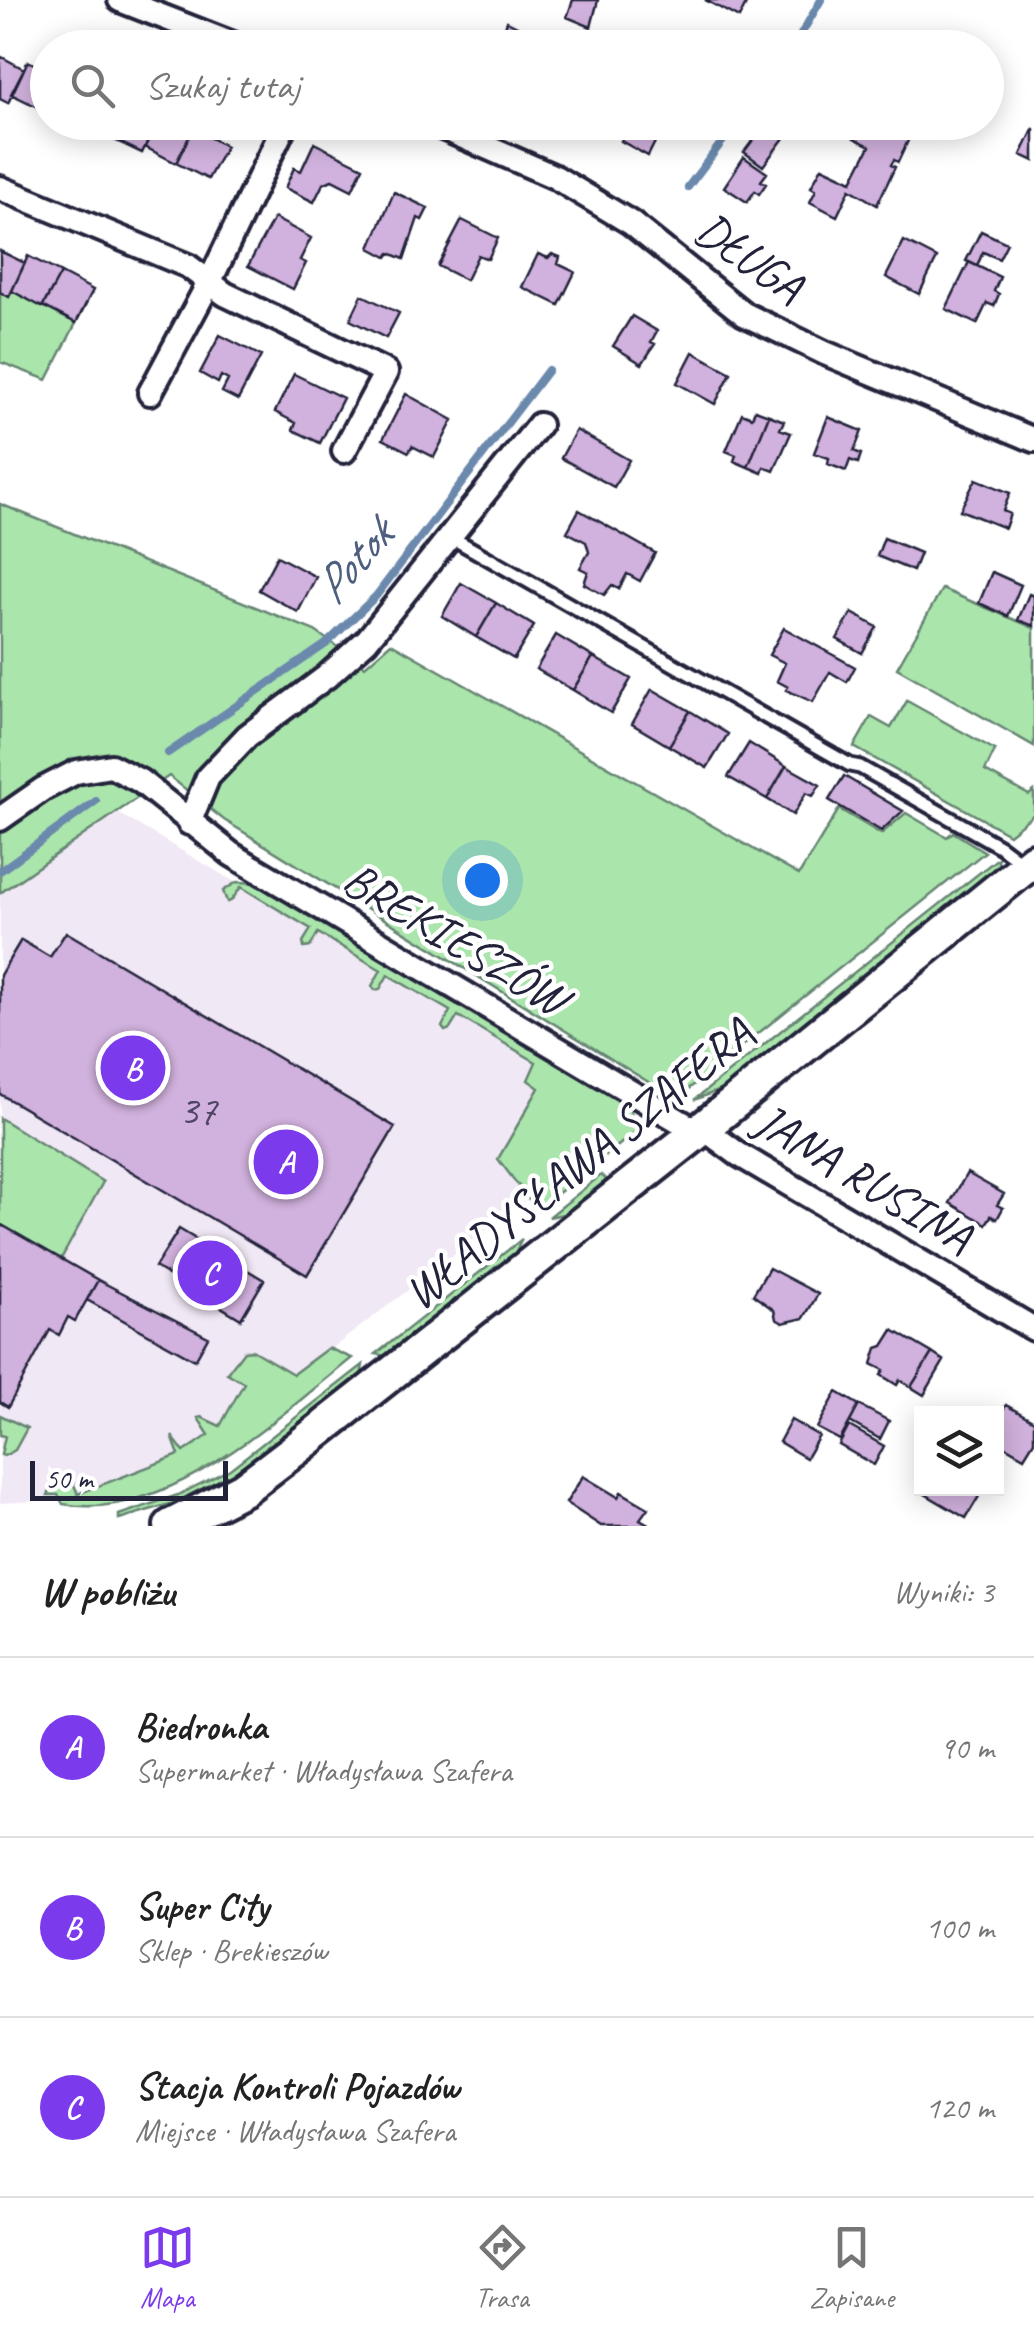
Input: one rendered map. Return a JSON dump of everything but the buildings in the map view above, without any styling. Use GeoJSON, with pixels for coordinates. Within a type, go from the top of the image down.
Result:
{"type":"FeatureCollection","features":[{"type":"Feature","properties":{"kind":"street"},"geometry":{"type":"LineString","coordinates":[[120,0],[197,30]]}},
{"type":"Feature","properties":{"kind":"street"},"geometry":{"type":"LineString","coordinates":[[150,393],[210,281],[277,140]]}},
{"type":"Feature","properties":{"kind":"street","name":"DŁUGA"},"geometry":{"type":"LineString","coordinates":[[470,140],[555,178],[630,223],[744,314],[825,353],[1034,440]]}},
{"type":"Feature","properties":{"kind":"street"},"geometry":{"type":"LineString","coordinates":[[0,188],[188,266],[225,294],[386,372],[344,451]]}},
{"type":"Feature","properties":{"kind":"street"},"geometry":{"type":"LineString","coordinates":[[182,818],[208,777],[247,736],[368,640],[539,425]]}},
{"type":"Feature","properties":{"kind":"street","name":"BREKIESZÓW"},"geometry":{"type":"LineString","coordinates":[[0,819],[76,772],[110,766],[140,780],[230,854],[700,1129]]}},
{"type":"Feature","properties":{"kind":"street","name":"WŁADYSŁAWA SZAFERA"},"geometry":{"type":"LineString","coordinates":[[171,1526],[243,1489],[1030,863]]}},
{"type":"Feature","properties":{"kind":"street","name":"JANA RUSINA"},"geometry":{"type":"LineString","coordinates":[[700,1129],[1034,1330]]}},
{"type":"Feature","properties":{"kind":"lane"},"geometry":{"type":"LineString","coordinates":[[449,536],[1030,863]]}},
{"type":"Feature","properties":{"kind":"shaded area"},"geometry":{"type":"Polygon","coordinates":[[[116,812],[543,1064],[621,1127],[232,1425],[181,1457],[75,1499],[0,1503],[0,1224],[103,1182],[0,1118],[0,893],[116,812]]]}},
{"type":"Feature","properties":{"kind":"green space"},"geometry":{"type":"Polygon","coordinates":[[[12,291],[76,323],[47,380],[0,362],[0,292],[9,296],[12,291]]]}},
{"type":"Feature","properties":{"kind":"green space"},"geometry":{"type":"Polygon","coordinates":[[[0,504],[315,631],[365,666],[391,643],[799,875],[839,809],[881,834],[906,813],[947,837],[953,832],[985,852],[676,1099],[224,820],[169,776],[0,893],[0,504]]]}},
{"type":"Feature","properties":{"kind":"green space"},"geometry":{"type":"Polygon","coordinates":[[[942,589],[1034,628],[1034,746],[897,668],[942,589]]]}},
{"type":"Feature","properties":{"kind":"green space"},"geometry":{"type":"Polygon","coordinates":[[[907,701],[995,750],[985,771],[1029,795],[1034,791],[1034,814],[1009,834],[854,747],[871,717],[891,728],[907,701]]]}},
{"type":"Feature","properties":{"kind":"green space"},"geometry":{"type":"Polygon","coordinates":[[[998,858],[998,869],[720,1090],[694,1100],[998,858]]]}},
{"type":"Feature","properties":{"kind":"green space"},"geometry":{"type":"Polygon","coordinates":[[[237,882],[262,883],[619,1096],[629,1107],[638,1130],[537,1210],[498,1159],[539,1088],[528,1080],[536,1062],[458,1016],[445,1031],[442,1027],[450,1011],[388,975],[380,989],[375,990],[372,986],[381,970],[318,933],[310,947],[304,948],[303,942],[311,929],[241,887],[227,902],[223,891],[237,882]]]}},
{"type":"Feature","properties":{"kind":"green space"},"geometry":{"type":"Polygon","coordinates":[[[0,1118],[103,1182],[61,1259],[0,1224],[0,1118]]]}},
{"type":"Feature","properties":{"kind":"green space"},"geometry":{"type":"Polygon","coordinates":[[[601,1175],[607,1180],[568,1213],[549,1217],[601,1175]]]}},
{"type":"Feature","properties":{"kind":"green space"},"geometry":{"type":"Polygon","coordinates":[[[522,1239],[513,1257],[386,1356],[376,1354],[522,1239]]]}},
{"type":"Feature","properties":{"kind":"green space"},"geometry":{"type":"Polygon","coordinates":[[[328,1348],[352,1358],[255,1436],[180,1482],[141,1498],[102,1506],[63,1504],[58,1495],[48,1495],[54,1483],[70,1476],[78,1494],[179,1455],[172,1436],[184,1452],[209,1435],[198,1418],[220,1426],[244,1383],[227,1373],[244,1351],[252,1350],[293,1374],[328,1348]]]}},
{"type":"Feature","properties":{"kind":"green space"},"geometry":{"type":"Polygon","coordinates":[[[363,1365],[361,1376],[231,1475],[173,1503],[119,1519],[119,1515],[178,1495],[230,1469],[363,1365]]]}},
{"type":"Feature","properties":{"kind":"green space"},"geometry":{"type":"Polygon","coordinates":[[[0,1415],[27,1428],[15,1450],[4,1456],[1,1455],[5,1436],[0,1435],[0,1415]]]}},
{"type":"Feature","properties":{"kind":"waterway","name":"Potok"},"geometry":{"type":"LineString","coordinates":[[804,30],[821,0]]}},
{"type":"Feature","properties":{"kind":"waterway","name":"Potok"},"geometry":{"type":"LineString","coordinates":[[688,187],[723,140]]}},
{"type":"Feature","properties":{"kind":"waterway","name":"Potok"},"geometry":{"type":"LineString","coordinates":[[168,753],[326,644],[376,596],[548,370]]}},
{"type":"Feature","properties":{"kind":"waterway","name":"Potok"},"geometry":{"type":"LineString","coordinates":[[0,871],[96,801]]}},
{"type":"Feature","properties":{"kind":"place","name":"Super City"},"geometry":{"type":"Point","coordinates":[133,1068]}},
{"type":"Feature","properties":{"kind":"place","name":"Biedronka"},"geometry":{"type":"Point","coordinates":[286,1162]}},
{"type":"Feature","properties":{"kind":"place","name":"Stacja Kontroli Pojazdów"},"geometry":{"type":"Point","coordinates":[210,1273]}}]}
